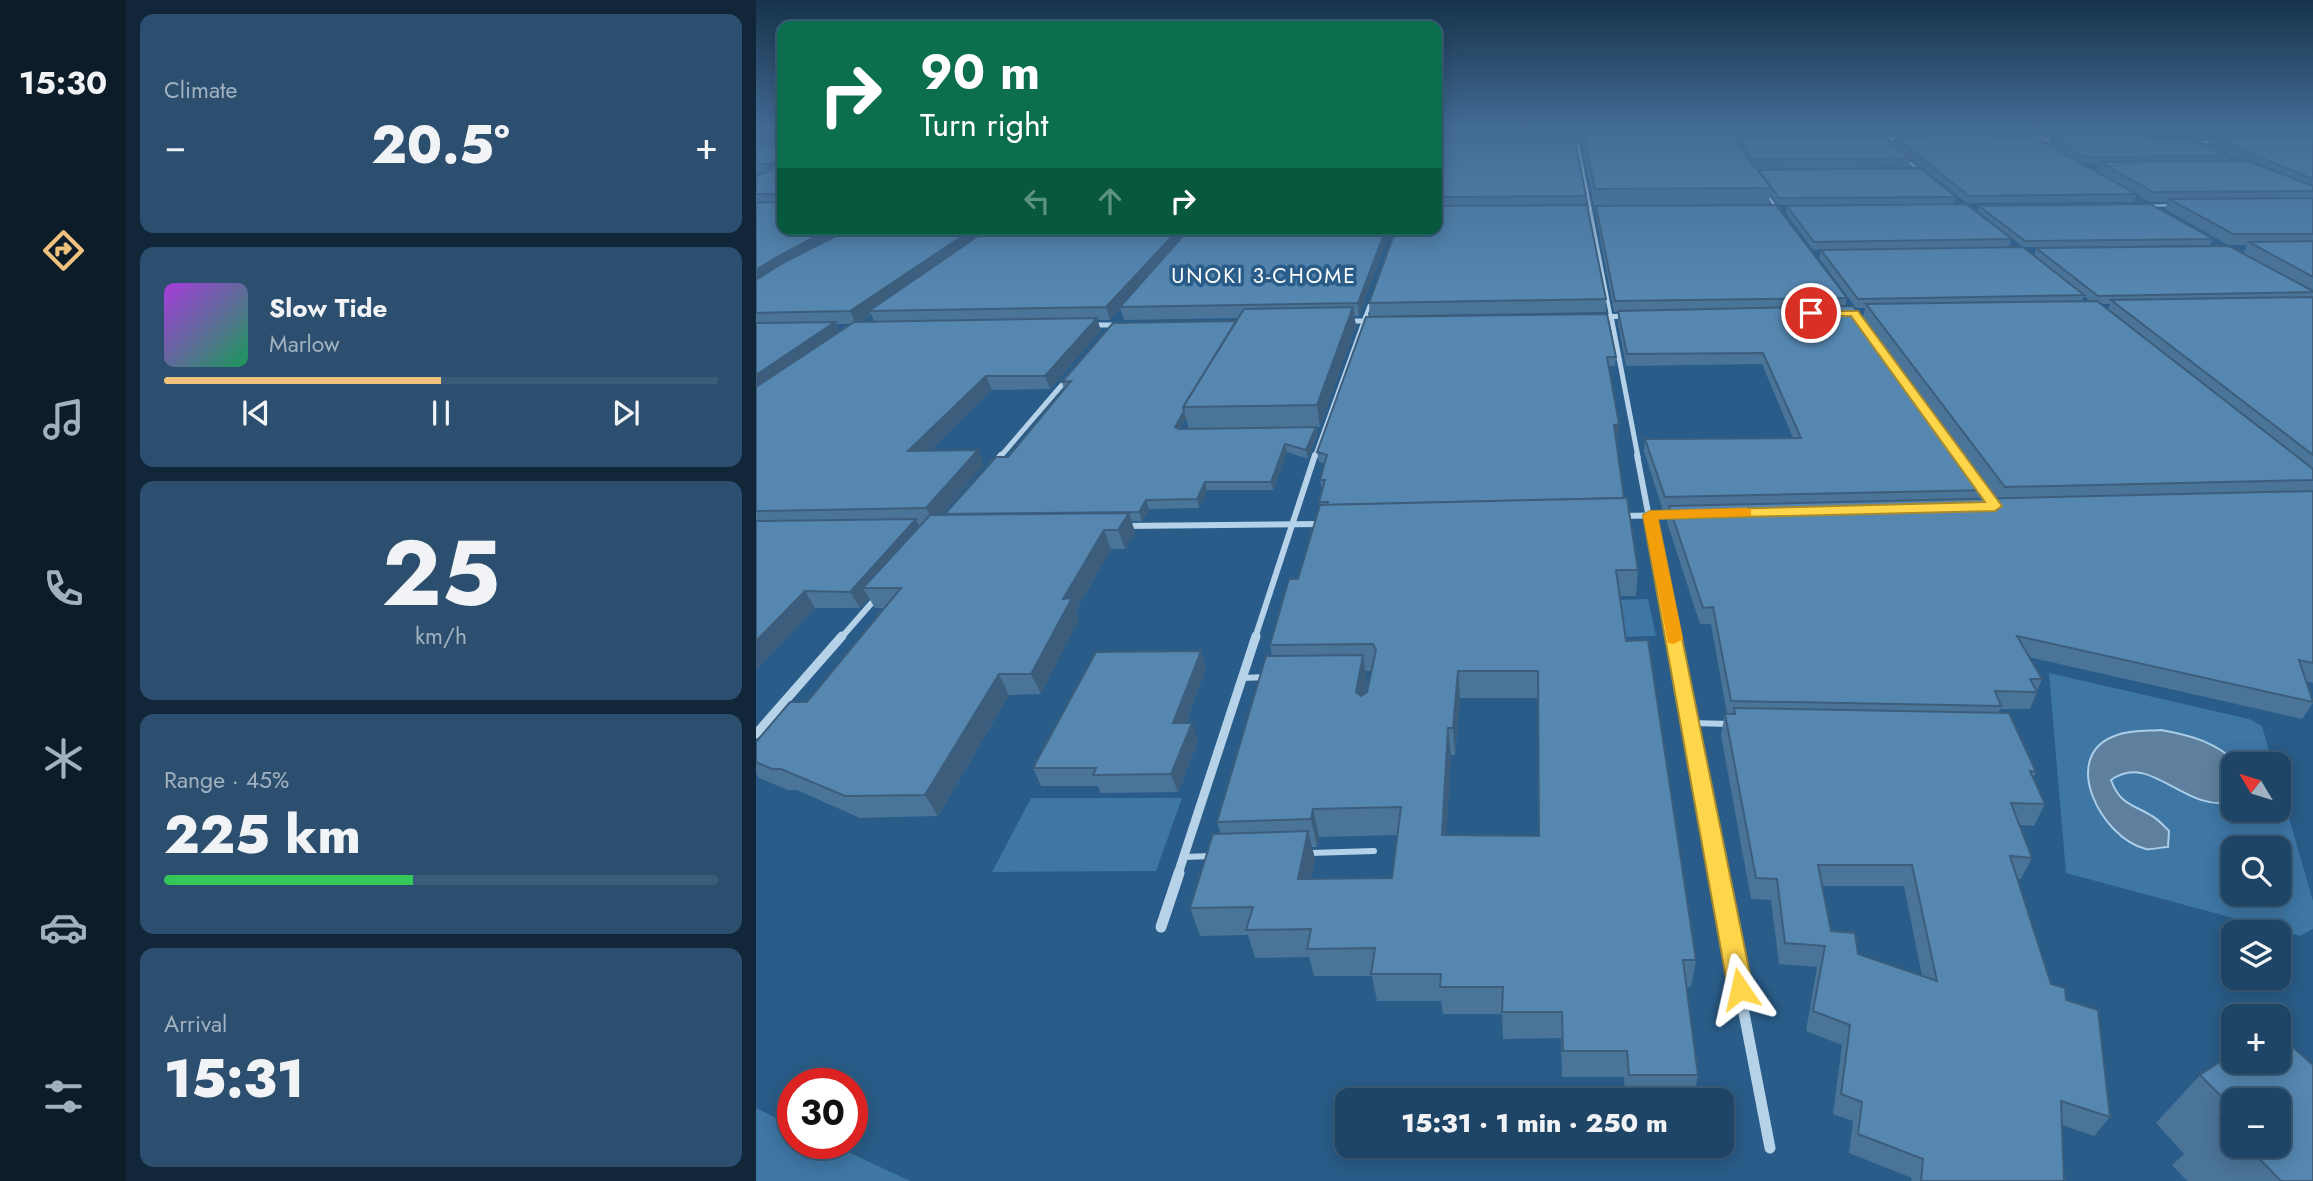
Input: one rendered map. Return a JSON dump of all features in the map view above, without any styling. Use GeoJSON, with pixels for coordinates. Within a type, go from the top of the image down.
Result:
{"type":"FeatureCollection","features":[{"type":"Feature","properties":{"kind":"street"},"geometry":{"type":"LineString","coordinates":[[1586,183],[1770,1148]]}},
{"type":"Feature","properties":{"kind":"street"},"geometry":{"type":"LineString","coordinates":[[1759,183],[1785,219]]}},
{"type":"Feature","properties":{"kind":"street"},"geometry":{"type":"LineString","coordinates":[[2137,199],[2159,212]]}},
{"type":"Feature","properties":{"kind":"street"},"geometry":{"type":"LineString","coordinates":[[2134,206],[2175,205]]}},
{"type":"Feature","properties":{"kind":"street"},"geometry":{"type":"LineString","coordinates":[[1764,208],[1790,208]]}},
{"type":"Feature","properties":{"kind":"street"},"geometry":{"type":"LineString","coordinates":[[1579,211],[1592,211]]}},
{"type":"Feature","properties":{"kind":"street"},"geometry":{"type":"LineString","coordinates":[[1161,927],[1292,525],[1374,295]]}},
{"type":"Feature","properties":{"kind":"street"},"geometry":{"type":"LineString","coordinates":[[1596,317],[1638,316]]}},
{"type":"Feature","properties":{"kind":"street"},"geometry":{"type":"LineString","coordinates":[[1105,335],[1119,319]]}},
{"type":"Feature","properties":{"kind":"street"},"geometry":{"type":"LineString","coordinates":[[1337,321],[1378,321]]}},
{"type":"Feature","properties":{"kind":"street"},"geometry":{"type":"LineString","coordinates":[[1087,325],[1127,325]]}},
{"type":"Feature","properties":{"kind":"street"},"geometry":{"type":"LineString","coordinates":[[992,466],[1070,375]]}},
{"type":"Feature","properties":{"kind":"street"},"geometry":{"type":"LineString","coordinates":[[1615,516],[1691,514]]}},
{"type":"Feature","properties":{"kind":"street"},"geometry":{"type":"LineString","coordinates":[[1115,526],[1332,524]]}},
{"type":"Feature","properties":{"kind":"street"},"geometry":{"type":"LineString","coordinates":[[756,734],[884,589]]}},
{"type":"Feature","properties":{"kind":"lane"},"geometry":{"type":"LineString","coordinates":[[1242,678],[1281,677]]}},
{"type":"Feature","properties":{"kind":"lane"},"geometry":{"type":"LineString","coordinates":[[1691,723],[1745,724]]}},
{"type":"Feature","properties":{"kind":"lane"},"geometry":{"type":"LineString","coordinates":[[1306,853],[1374,851]]}},
{"type":"Feature","properties":{"kind":"lane"},"geometry":{"type":"LineString","coordinates":[[1184,857],[1225,856]]}},
{"type":"Feature","properties":{"kind":"shaded area"},"geometry":{"type":"Polygon","coordinates":[[[1648,599],[1656,636],[1471,640],[1474,604],[1648,599]]]}},
{"type":"Feature","properties":{"kind":"shaded area"},"geometry":{"type":"Polygon","coordinates":[[[2049,673],[2249,719],[2262,726],[2269,752],[2221,752],[2221,822],[2290,822],[2313,901],[2313,929],[2300,936],[2291,934],[2291,920],[2241,920],[2066,873],[2049,673]]]}},
{"type":"Feature","properties":{"kind":"shaded area"},"geometry":{"type":"Polygon","coordinates":[[[2161,730],[2184,735],[2204,741],[2223,752],[2221,752],[2221,803],[2198,799],[2140,773],[2126,773],[2111,780],[2123,799],[2154,817],[2169,831],[2168,847],[2146,849],[2130,842],[2114,830],[2092,796],[2088,777],[2090,760],[2099,745],[2117,735],[2133,731],[2161,730]]]}},
{"type":"Feature","properties":{"kind":"shaded area"},"geometry":{"type":"Polygon","coordinates":[[[1031,798],[1182,798],[1156,871],[992,872],[1031,798]]]}},
{"type":"Feature","properties":{"kind":"shaded area"},"geometry":{"type":"Polygon","coordinates":[[[756,1108],[777,1118],[777,1159],[863,1159],[910,1181],[756,1181],[756,1108]]]}},
{"type":"Feature","properties":{"kind":"building"},"geometry":{"type":"Polygon","coordinates":[[[756,183],[777,183],[777,194],[756,194],[756,183]]]}},
{"type":"Feature","properties":{"kind":"building"},"geometry":{"type":"Polygon","coordinates":[[[1442,183],[1583,183],[1586,196],[1442,197],[1442,183]]]}},
{"type":"Feature","properties":{"kind":"building"},"geometry":{"type":"Polygon","coordinates":[[[1594,183],[1767,183],[1771,188],[1595,189],[1594,183]]]}},
{"type":"Feature","properties":{"kind":"building"},"geometry":{"type":"Polygon","coordinates":[[[1768,183],[1939,183],[1956,197],[1779,198],[1768,183]]]}},
{"type":"Feature","properties":{"kind":"building"},"geometry":{"type":"Polygon","coordinates":[[[1953,183],[2117,183],[2137,194],[1969,196],[1953,183]]]}},
{"type":"Feature","properties":{"kind":"building"},"geometry":{"type":"Polygon","coordinates":[[[2137,183],[2306,183],[2313,186],[2313,191],[2153,192],[2137,183]]]}},
{"type":"Feature","properties":{"kind":"building"},"geometry":{"type":"Polygon","coordinates":[[[2313,198],[2313,234],[2233,234],[2169,199],[2313,198]]]}},
{"type":"Feature","properties":{"kind":"building"},"geometry":{"type":"Polygon","coordinates":[[[777,202],[777,235],[819,235],[756,270],[756,203],[777,202]]]}},
{"type":"Feature","properties":{"kind":"building"},"geometry":{"type":"Polygon","coordinates":[[[1966,204],[2012,239],[1814,242],[1787,206],[1966,204]]]}},
{"type":"Feature","properties":{"kind":"building"},"geometry":{"type":"Polygon","coordinates":[[[2150,204],[2213,239],[2025,241],[1979,206],[2150,204]]]}},
{"type":"Feature","properties":{"kind":"building"},"geometry":{"type":"Polygon","coordinates":[[[1587,205],[1606,299],[1369,303],[1394,235],[1442,235],[1442,206],[1587,205]]]}},
{"type":"Feature","properties":{"kind":"building"},"geometry":{"type":"Polygon","coordinates":[[[1776,205],[1847,298],[1615,301],[1596,206],[1776,205]]]}},
{"type":"Feature","properties":{"kind":"building"},"geometry":{"type":"Polygon","coordinates":[[[837,235],[964,235],[850,311],[756,313],[756,280],[837,235]]]}},
{"type":"Feature","properties":{"kind":"building"},"geometry":{"type":"Polygon","coordinates":[[[979,235],[1173,235],[1106,307],[869,311],[979,235]]]}},
{"type":"Feature","properties":{"kind":"building"},"geometry":{"type":"Polygon","coordinates":[[[1184,235],[1384,235],[1358,303],[1120,307],[1184,235]]]}},
{"type":"Feature","properties":{"kind":"building"},"geometry":{"type":"Polygon","coordinates":[[[2313,241],[2313,277],[2249,242],[2313,241]]]}},
{"type":"Feature","properties":{"kind":"building"},"geometry":{"type":"Polygon","coordinates":[[[2229,246],[2313,292],[2098,296],[2036,248],[2229,246]]]}},
{"type":"Feature","properties":{"kind":"building"},"geometry":{"type":"Polygon","coordinates":[[[2023,247],[2084,295],[1858,299],[1821,250],[2023,247]]]}},
{"type":"Feature","properties":{"kind":"building"},"geometry":{"type":"Polygon","coordinates":[[[2313,297],[2313,455],[2111,300],[2313,297]]]}},
{"type":"Feature","properties":{"kind":"building"},"geometry":{"type":"Polygon","coordinates":[[[2097,301],[2313,469],[2313,480],[2005,487],[1866,304],[2097,301]]]}},
{"type":"Feature","properties":{"kind":"building"},"geometry":{"type":"Polygon","coordinates":[[[1853,306],[1990,490],[1665,497],[1645,439],[1801,438],[1763,353],[1627,354],[1618,311],[1853,306]]]}},
{"type":"Feature","properties":{"kind":"building"},"geometry":{"type":"Polygon","coordinates":[[[1353,307],[1317,405],[1183,407],[1244,309],[1353,307]]]}},
{"type":"Feature","properties":{"kind":"building"},"geometry":{"type":"Polygon","coordinates":[[[1607,314],[1616,357],[1607,357],[1619,424],[1614,425],[1624,498],[1327,505],[1328,502],[1319,502],[1325,480],[1320,480],[1327,455],[1317,452],[1366,317],[1607,314]]]}},
{"type":"Feature","properties":{"kind":"building"},"geometry":{"type":"Polygon","coordinates":[[[1097,318],[1045,376],[986,376],[908,451],[978,450],[926,508],[756,511],[756,387],[854,322],[1097,318]]]}},
{"type":"Feature","properties":{"kind":"building"},"geometry":{"type":"Polygon","coordinates":[[[1236,321],[1183,407],[1184,411],[1175,427],[1316,427],[1306,450],[1285,444],[1271,482],[1205,482],[1197,499],[1146,500],[1139,512],[945,514],[996,457],[1008,457],[1071,381],[1062,382],[1113,323],[1236,321]]]}},
{"type":"Feature","properties":{"kind":"building"},"geometry":{"type":"Polygon","coordinates":[[[835,322],[756,375],[756,323],[835,322]]]}},
{"type":"Feature","properties":{"kind":"building"},"geometry":{"type":"Polygon","coordinates":[[[2313,491],[2313,663],[2299,660],[2313,702],[2017,636],[2042,679],[2030,679],[2037,692],[1995,691],[2001,706],[1731,701],[1713,607],[1703,608],[1669,506],[2313,491]]]}},
{"type":"Feature","properties":{"kind":"building"},"geometry":{"type":"Polygon","coordinates":[[[1627,498],[1638,570],[1616,570],[1626,641],[1648,640],[1696,960],[1683,960],[1698,1075],[1629,1075],[1627,1051],[1563,1051],[1562,1012],[1502,1012],[1503,987],[1440,987],[1441,974],[1371,974],[1375,948],[1307,949],[1311,929],[1246,930],[1253,907],[1190,908],[1213,834],[1308,831],[1298,879],[1392,878],[1401,807],[1313,809],[1311,819],[1217,822],[1266,656],[1363,655],[1356,692],[1361,696],[1367,692],[1376,650],[1373,644],[1270,645],[1289,579],[1298,579],[1320,505],[1627,498]],[[1458,671],[1453,728],[1448,728],[1442,835],[1539,836],[1538,671],[1458,671]]]}},
{"type":"Feature","properties":{"kind":"building"},"geometry":{"type":"Polygon","coordinates":[[[1129,513],[1118,530],[1104,530],[1063,599],[1072,598],[1031,674],[999,674],[925,795],[845,796],[781,769],[772,769],[756,762],[756,742],[790,702],[807,702],[901,588],[863,588],[930,515],[1129,513]]]}},
{"type":"Feature","properties":{"kind":"building"},"geometry":{"type":"Polygon","coordinates":[[[916,519],[850,592],[805,591],[756,641],[756,521],[916,519]]]}},
{"type":"Feature","properties":{"kind":"building"},"geometry":{"type":"Polygon","coordinates":[[[1201,651],[1173,723],[1192,723],[1171,774],[1093,775],[1096,768],[1033,768],[1096,652],[1201,651]]]}},
{"type":"Feature","properties":{"kind":"building"},"geometry":{"type":"Polygon","coordinates":[[[1734,708],[2009,713],[2036,772],[2030,771],[2045,804],[2011,803],[2032,858],[2010,856],[2051,984],[2065,988],[2066,1000],[2098,1010],[2110,1117],[2061,1101],[2064,1181],[1921,1181],[1923,1159],[1858,1134],[1862,1102],[1841,1094],[1850,1025],[1813,1011],[1825,946],[1785,943],[1777,879],[1756,878],[1725,714],[1735,714],[1734,708]],[[1818,865],[1831,931],[1855,933],[1858,954],[1937,981],[1912,865],[1818,865]]]}},
{"type":"Feature","properties":{"kind":"building"},"geometry":{"type":"Polygon","coordinates":[[[2291,1046],[2313,1065],[2313,1181],[2281,1181],[2259,1158],[2291,1158],[2291,1088],[2221,1088],[2221,1096],[2200,1075],[2221,1061],[2221,1074],[2291,1074],[2291,1046]]]}},
{"type":"Feature","properties":{"kind":"slow traffic"},"geometry":{"type":"LineString","coordinates":[[1674,639],[1650,515],[1746,513]]}},
{"type":"Feature","properties":{"kind":"district","name":"UNOKI 3-CHOME"},"geometry":{"type":"Point","coordinates":[1264,276]}},
{"type":"Feature","properties":{"kind":"route"},"geometry":{"type":"LineString","coordinates":[[1740,989],[1650,515],[1995,506],[1854,313],[1811,313]]}}]}
